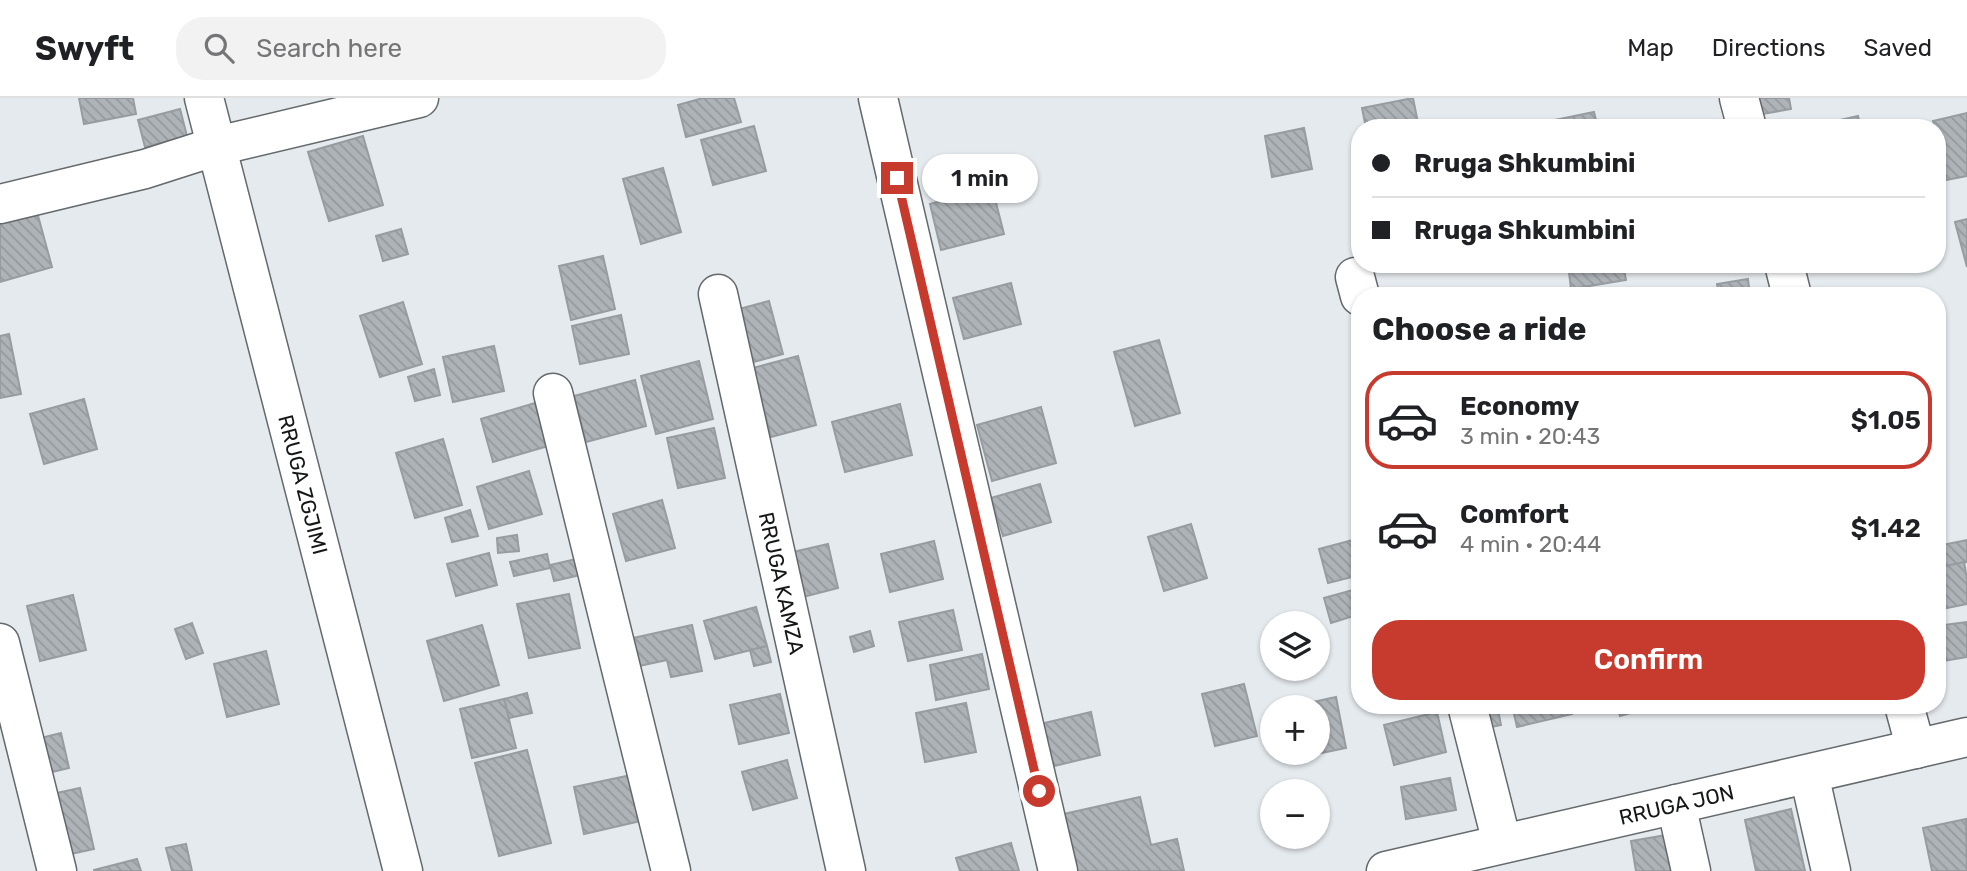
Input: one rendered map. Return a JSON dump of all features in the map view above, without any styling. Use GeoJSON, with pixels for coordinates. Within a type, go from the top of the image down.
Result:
{"type":"FeatureCollection","features":[{"type":"Feature","properties":{"kind":"street","name":"RRUGA ZGJIMI"},"geometry":{"type":"LineString","coordinates":[[204,98],[403,871]]}},
{"type":"Feature","properties":{"kind":"street"},"geometry":{"type":"LineString","coordinates":[[0,204],[145,169],[217,146],[419,98]]}},
{"type":"Feature","properties":{"kind":"street"},"geometry":{"type":"LineString","coordinates":[[878,98],[1058,871]]}},
{"type":"Feature","properties":{"kind":"street"},"geometry":{"type":"LineString","coordinates":[[1739,98],[1745,119]]}},
{"type":"Feature","properties":{"kind":"street","name":"RRUGA KAMZA"},"geometry":{"type":"LineString","coordinates":[[718,293],[846,871]]}},
{"type":"Feature","properties":{"kind":"street"},"geometry":{"type":"LineString","coordinates":[[553,393],[671,871]]}},
{"type":"Feature","properties":{"kind":"street"},"geometry":{"type":"LineString","coordinates":[[0,643],[57,871]]}},
{"type":"Feature","properties":{"kind":"street"},"geometry":{"type":"LineString","coordinates":[[1468,714],[1502,844]]}},
{"type":"Feature","properties":{"kind":"street"},"geometry":{"type":"LineString","coordinates":[[1906,714],[1916,749]]}},
{"type":"Feature","properties":{"kind":"street","name":"RRUGA JON"},"geometry":{"type":"LineString","coordinates":[[1386,871],[1441,865],[1502,844],[1967,737]]}},
{"type":"Feature","properties":{"kind":"street"},"geometry":{"type":"LineString","coordinates":[[1809,774],[1831,871]]}},
{"type":"Feature","properties":{"kind":"street"},"geometry":{"type":"LineString","coordinates":[[1676,804],[1690,871]]}},
{"type":"Feature","properties":{"kind":"building"},"geometry":{"type":"Polygon","coordinates":[[[79,98],[133,98],[136,114],[84,124],[79,98]]]}},
{"type":"Feature","properties":{"kind":"building"},"geometry":{"type":"Polygon","coordinates":[[[703,98],[734,98],[741,122],[686,137],[678,105],[703,98]]]}},
{"type":"Feature","properties":{"kind":"building"},"geometry":{"type":"Polygon","coordinates":[[[1413,98],[1417,119],[1364,119],[1362,108],[1413,98]]]}},
{"type":"Feature","properties":{"kind":"building"},"geometry":{"type":"Polygon","coordinates":[[[1759,98],[1789,98],[1791,109],[1762,114],[1759,98]]]}},
{"type":"Feature","properties":{"kind":"building"},"geometry":{"type":"Polygon","coordinates":[[[180,109],[187,136],[145,147],[138,120],[180,109]]]}},
{"type":"Feature","properties":{"kind":"building"},"geometry":{"type":"Polygon","coordinates":[[[1594,112],[1596,119],[1560,119],[1594,112]]]}},
{"type":"Feature","properties":{"kind":"building"},"geometry":{"type":"Polygon","coordinates":[[[1967,113],[1967,176],[1946,180],[1946,119],[1942,119],[1967,113]]]}},
{"type":"Feature","properties":{"kind":"building"},"geometry":{"type":"Polygon","coordinates":[[[754,126],[766,171],[713,185],[701,140],[754,126]]]}},
{"type":"Feature","properties":{"kind":"building"},"geometry":{"type":"Polygon","coordinates":[[[1304,128],[1312,169],[1272,177],[1265,136],[1304,128]]]}},
{"type":"Feature","properties":{"kind":"building"},"geometry":{"type":"Polygon","coordinates":[[[363,136],[383,205],[329,221],[308,152],[363,136]]]}},
{"type":"Feature","properties":{"kind":"building"},"geometry":{"type":"Polygon","coordinates":[[[663,168],[681,232],[641,244],[623,179],[663,168]]]}},
{"type":"Feature","properties":{"kind":"building"},"geometry":{"type":"Polygon","coordinates":[[[992,187],[1004,234],[941,250],[930,204],[992,187]]]}},
{"type":"Feature","properties":{"kind":"building"},"geometry":{"type":"Polygon","coordinates":[[[37,212],[52,267],[0,282],[0,223],[37,212]]]}},
{"type":"Feature","properties":{"kind":"building"},"geometry":{"type":"Polygon","coordinates":[[[1967,219],[1967,267],[1955,222],[1967,219]]]}},
{"type":"Feature","properties":{"kind":"building"},"geometry":{"type":"Polygon","coordinates":[[[401,229],[408,254],[383,261],[376,236],[401,229]]]}},
{"type":"Feature","properties":{"kind":"building"},"geometry":{"type":"Polygon","coordinates":[[[603,256],[615,309],[571,320],[559,266],[603,256]]]}},
{"type":"Feature","properties":{"kind":"building"},"geometry":{"type":"Polygon","coordinates":[[[1569,273],[1625,273],[1626,280],[1571,287],[1569,273]]]}},
{"type":"Feature","properties":{"kind":"building"},"geometry":{"type":"Polygon","coordinates":[[[1748,279],[1749,287],[1718,287],[1717,284],[1748,279]]]}},
{"type":"Feature","properties":{"kind":"building"},"geometry":{"type":"Polygon","coordinates":[[[1011,283],[1021,324],[964,339],[953,298],[1011,283]]]}},
{"type":"Feature","properties":{"kind":"building"},"geometry":{"type":"Polygon","coordinates":[[[769,301],[783,354],[742,365],[728,312],[769,301]]]}},
{"type":"Feature","properties":{"kind":"building"},"geometry":{"type":"Polygon","coordinates":[[[403,302],[422,364],[380,377],[360,316],[403,302]]]}},
{"type":"Feature","properties":{"kind":"building"},"geometry":{"type":"Polygon","coordinates":[[[621,315],[629,354],[580,364],[572,326],[621,315]]]}},
{"type":"Feature","properties":{"kind":"building"},"geometry":{"type":"Polygon","coordinates":[[[9,334],[21,394],[0,398],[0,336],[9,334]]]}},
{"type":"Feature","properties":{"kind":"building"},"geometry":{"type":"Polygon","coordinates":[[[1159,340],[1180,413],[1135,426],[1114,352],[1159,340]]]}},
{"type":"Feature","properties":{"kind":"building"},"geometry":{"type":"Polygon","coordinates":[[[494,346],[504,391],[453,402],[443,357],[494,346]]]}},
{"type":"Feature","properties":{"kind":"building"},"geometry":{"type":"Polygon","coordinates":[[[798,356],[816,425],[771,437],[753,368],[798,356]]]}},
{"type":"Feature","properties":{"kind":"building"},"geometry":{"type":"Polygon","coordinates":[[[699,361],[713,419],[656,434],[641,376],[699,361]]]}},
{"type":"Feature","properties":{"kind":"building"},"geometry":{"type":"Polygon","coordinates":[[[434,369],[440,395],[415,401],[408,377],[434,369]]]}},
{"type":"Feature","properties":{"kind":"building"},"geometry":{"type":"Polygon","coordinates":[[[635,380],[646,426],[586,442],[574,396],[635,380]]]}},
{"type":"Feature","properties":{"kind":"building"},"geometry":{"type":"Polygon","coordinates":[[[84,399],[97,449],[44,464],[30,414],[84,399]]]}},
{"type":"Feature","properties":{"kind":"building"},"geometry":{"type":"Polygon","coordinates":[[[535,403],[548,446],[493,462],[481,419],[535,403]]]}},
{"type":"Feature","properties":{"kind":"building"},"geometry":{"type":"Polygon","coordinates":[[[900,404],[912,455],[845,472],[832,422],[900,404]]]}},
{"type":"Feature","properties":{"kind":"building"},"geometry":{"type":"Polygon","coordinates":[[[1041,407],[1056,463],[992,481],[977,425],[1041,407]]]}},
{"type":"Feature","properties":{"kind":"building"},"geometry":{"type":"Polygon","coordinates":[[[714,428],[725,478],[678,488],[667,438],[714,428]]]}},
{"type":"Feature","properties":{"kind":"building"},"geometry":{"type":"Polygon","coordinates":[[[443,439],[462,505],[415,518],[396,453],[443,439]]]}},
{"type":"Feature","properties":{"kind":"building"},"geometry":{"type":"Polygon","coordinates":[[[529,471],[542,514],[489,529],[477,487],[529,471]]]}},
{"type":"Feature","properties":{"kind":"building"},"geometry":{"type":"Polygon","coordinates":[[[1040,484],[1051,522],[1003,536],[991,498],[1040,484]]]}},
{"type":"Feature","properties":{"kind":"building"},"geometry":{"type":"Polygon","coordinates":[[[662,500],[675,548],[626,561],[613,514],[662,500]]]}},
{"type":"Feature","properties":{"kind":"building"},"geometry":{"type":"Polygon","coordinates":[[[470,510],[478,536],[452,542],[445,518],[470,510]]]}},
{"type":"Feature","properties":{"kind":"building"},"geometry":{"type":"Polygon","coordinates":[[[1191,524],[1207,578],[1164,591],[1148,537],[1191,524]]]}},
{"type":"Feature","properties":{"kind":"building"},"geometry":{"type":"Polygon","coordinates":[[[517,535],[519,551],[498,553],[497,538],[517,535]]]}},
{"type":"Feature","properties":{"kind":"building"},"geometry":{"type":"Polygon","coordinates":[[[1351,540],[1351,577],[1328,583],[1319,549],[1351,540]]]}},
{"type":"Feature","properties":{"kind":"building"},"geometry":{"type":"Polygon","coordinates":[[[1967,540],[1967,562],[1946,566],[1946,544],[1967,540]]]}},
{"type":"Feature","properties":{"kind":"building"},"geometry":{"type":"Polygon","coordinates":[[[934,541],[943,579],[890,592],[881,554],[934,541]]]}},
{"type":"Feature","properties":{"kind":"building"},"geometry":{"type":"Polygon","coordinates":[[[828,544],[838,588],[795,599],[784,554],[828,544]]]}},
{"type":"Feature","properties":{"kind":"building"},"geometry":{"type":"Polygon","coordinates":[[[489,553],[497,585],[456,596],[447,564],[489,553]]]}},
{"type":"Feature","properties":{"kind":"building"},"geometry":{"type":"Polygon","coordinates":[[[547,554],[550,568],[514,576],[510,562],[547,554]]]}},
{"type":"Feature","properties":{"kind":"building"},"geometry":{"type":"Polygon","coordinates":[[[585,557],[589,573],[554,581],[550,565],[585,557]]]}},
{"type":"Feature","properties":{"kind":"building"},"geometry":{"type":"Polygon","coordinates":[[[1964,562],[1967,604],[1946,608],[1946,566],[1964,562]]]}},
{"type":"Feature","properties":{"kind":"building"},"geometry":{"type":"Polygon","coordinates":[[[1351,590],[1351,617],[1331,623],[1330,611],[1328,611],[1324,598],[1351,590]]]}},
{"type":"Feature","properties":{"kind":"building"},"geometry":{"type":"Polygon","coordinates":[[[569,594],[580,648],[529,658],[517,604],[569,594]]]}},
{"type":"Feature","properties":{"kind":"building"},"geometry":{"type":"Polygon","coordinates":[[[73,595],[86,650],[40,661],[27,606],[73,595]]]}},
{"type":"Feature","properties":{"kind":"building"},"geometry":{"type":"Polygon","coordinates":[[[756,607],[767,646],[715,659],[704,621],[756,607]]]}},
{"type":"Feature","properties":{"kind":"building"},"geometry":{"type":"Polygon","coordinates":[[[953,610],[962,650],[908,661],[899,622],[953,610]]]}},
{"type":"Feature","properties":{"kind":"building"},"geometry":{"type":"Polygon","coordinates":[[[1967,622],[1967,657],[1946,660],[1946,625],[1967,622]]]}},
{"type":"Feature","properties":{"kind":"building"},"geometry":{"type":"Polygon","coordinates":[[[192,623],[203,653],[186,659],[175,629],[192,623]]]}},
{"type":"Feature","properties":{"kind":"building"},"geometry":{"type":"Polygon","coordinates":[[[482,625],[499,685],[444,701],[427,641],[482,625]]]}},
{"type":"Feature","properties":{"kind":"building"},"geometry":{"type":"Polygon","coordinates":[[[692,625],[702,671],[671,677],[667,660],[639,666],[633,638],[692,625]]]}},
{"type":"Feature","properties":{"kind":"building"},"geometry":{"type":"Polygon","coordinates":[[[870,631],[874,646],[854,652],[850,637],[870,631]]]}},
{"type":"Feature","properties":{"kind":"building"},"geometry":{"type":"Polygon","coordinates":[[[767,646],[771,662],[754,666],[750,650],[767,646]]]}},
{"type":"Feature","properties":{"kind":"building"},"geometry":{"type":"Polygon","coordinates":[[[266,651],[279,704],[227,717],[214,664],[266,651]]]}},
{"type":"Feature","properties":{"kind":"building"},"geometry":{"type":"Polygon","coordinates":[[[982,654],[989,689],[936,700],[930,665],[982,654]]]}},
{"type":"Feature","properties":{"kind":"building"},"geometry":{"type":"Polygon","coordinates":[[[1244,684],[1257,736],[1215,746],[1202,694],[1244,684]]]}},
{"type":"Feature","properties":{"kind":"building"},"geometry":{"type":"Polygon","coordinates":[[[527,693],[532,713],[509,718],[504,699],[527,693]]]}},
{"type":"Feature","properties":{"kind":"building"},"geometry":{"type":"Polygon","coordinates":[[[780,694],[789,733],[739,744],[730,705],[780,694]]]}},
{"type":"Feature","properties":{"kind":"building"},"geometry":{"type":"Polygon","coordinates":[[[1336,697],[1346,748],[1330,751],[1330,698],[1336,697]]]}},
{"type":"Feature","properties":{"kind":"building"},"geometry":{"type":"Polygon","coordinates":[[[504,699],[516,748],[472,758],[460,709],[504,699]]]}},
{"type":"Feature","properties":{"kind":"building"},"geometry":{"type":"Polygon","coordinates":[[[966,703],[976,752],[925,762],[916,713],[966,703]]]}},
{"type":"Feature","properties":{"kind":"building"},"geometry":{"type":"Polygon","coordinates":[[[1091,712],[1100,755],[1046,768],[1036,725],[1091,712]]]}},
{"type":"Feature","properties":{"kind":"building"},"geometry":{"type":"Polygon","coordinates":[[[1437,714],[1446,752],[1394,765],[1384,725],[1437,714]]]}},
{"type":"Feature","properties":{"kind":"building"},"geometry":{"type":"Polygon","coordinates":[[[1474,714],[1499,714],[1501,725],[1477,730],[1474,714]]]}},
{"type":"Feature","properties":{"kind":"building"},"geometry":{"type":"Polygon","coordinates":[[[1514,714],[1572,714],[1517,727],[1514,714]]]}},
{"type":"Feature","properties":{"kind":"building"},"geometry":{"type":"Polygon","coordinates":[[[61,733],[69,768],[48,773],[41,738],[61,733]]]}},
{"type":"Feature","properties":{"kind":"building"},"geometry":{"type":"Polygon","coordinates":[[[527,750],[551,843],[499,856],[475,763],[527,750]]]}},
{"type":"Feature","properties":{"kind":"building"},"geometry":{"type":"Polygon","coordinates":[[[787,760],[797,798],[753,810],[742,772],[787,760]]]}},
{"type":"Feature","properties":{"kind":"building"},"geometry":{"type":"Polygon","coordinates":[[[636,774],[645,820],[584,834],[574,787],[636,774]]]}},
{"type":"Feature","properties":{"kind":"building"},"geometry":{"type":"Polygon","coordinates":[[[1450,778],[1456,810],[1406,819],[1401,787],[1450,778]]]}},
{"type":"Feature","properties":{"kind":"building"},"geometry":{"type":"Polygon","coordinates":[[[80,788],[94,849],[66,855],[52,794],[80,788]]]}},
{"type":"Feature","properties":{"kind":"building"},"geometry":{"type":"Polygon","coordinates":[[[1140,797],[1151,845],[1177,839],[1184,871],[1071,871],[1059,815],[1140,797]]]}},
{"type":"Feature","properties":{"kind":"building"},"geometry":{"type":"Polygon","coordinates":[[[1791,809],[1805,871],[1756,871],[1745,820],[1791,809]]]}},
{"type":"Feature","properties":{"kind":"building"},"geometry":{"type":"Polygon","coordinates":[[[1966,819],[1967,871],[1932,871],[1923,828],[1966,819]]]}},
{"type":"Feature","properties":{"kind":"building"},"geometry":{"type":"Polygon","coordinates":[[[1672,834],[1679,871],[1636,871],[1631,841],[1672,834]]]}},
{"type":"Feature","properties":{"kind":"building"},"geometry":{"type":"Polygon","coordinates":[[[1011,843],[1019,871],[960,871],[956,858],[1011,843]]]}},
{"type":"Feature","properties":{"kind":"building"},"geometry":{"type":"Polygon","coordinates":[[[186,844],[192,871],[172,871],[166,848],[186,844]]]}},
{"type":"Feature","properties":{"kind":"building"},"geometry":{"type":"Polygon","coordinates":[[[137,859],[141,871],[94,871],[94,870],[137,859]]]}},
{"type":"Feature","properties":{"kind":"route"},"geometry":{"type":"LineString","coordinates":[[897,178],[1039,791]]}}]}
